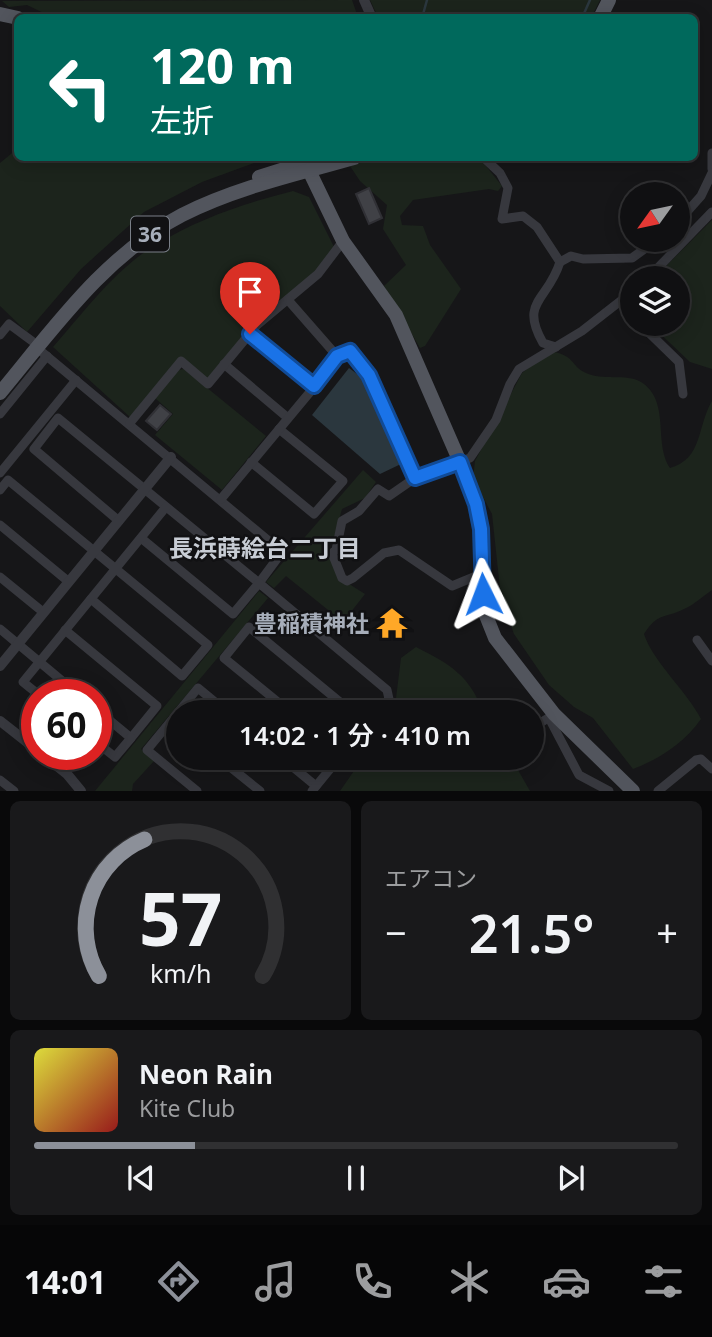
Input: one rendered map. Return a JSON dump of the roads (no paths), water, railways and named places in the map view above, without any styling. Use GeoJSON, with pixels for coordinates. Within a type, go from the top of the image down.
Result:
{"type":"FeatureCollection","features":[{"type":"Feature","properties":{"kind":"main road","name":"36"},"geometry":{"type":"LineString","coordinates":[[0,393],[101,275],[146,237],[202,205],[306,163],[325,161]]}},
{"type":"Feature","properties":{"kind":"main road"},"geometry":{"type":"LineString","coordinates":[[306,163],[343,241],[396,315],[460,462],[476,504],[481,529],[481,574],[485,613],[495,638],[552,716],[633,791]]}},
{"type":"Feature","properties":{"kind":"main road","name":"36"},"geometry":{"type":"LineString","coordinates":[[0,379],[39,348]]}},
{"type":"Feature","properties":{"kind":"street"},"geometry":{"type":"LineString","coordinates":[[690,208],[701,196],[712,171],[712,153]]}},
{"type":"Feature","properties":{"kind":"street"},"geometry":{"type":"LineString","coordinates":[[487,161],[500,173],[508,188],[502,219],[523,216],[537,227],[560,262]]}},
{"type":"Feature","properties":{"kind":"street"},"geometry":{"type":"LineString","coordinates":[[660,266],[712,212]]}},
{"type":"Feature","properties":{"kind":"street"},"geometry":{"type":"LineString","coordinates":[[130,423],[181,361],[208,384],[250,334],[331,260],[343,241]]}},
{"type":"Feature","properties":{"kind":"street"},"geometry":{"type":"LineString","coordinates":[[556,347],[543,343],[533,324],[532,311],[556,277],[560,262],[571,256],[583,260],[632,258],[640,252]]}},
{"type":"Feature","properties":{"kind":"street"},"geometry":{"type":"LineString","coordinates":[[288,300],[337,356]]}},
{"type":"Feature","properties":{"kind":"street"},"geometry":{"type":"LineString","coordinates":[[481,574],[452,586],[399,550],[384,553],[347,581],[342,578],[331,553],[336,550],[342,521],[359,511],[378,489],[389,496],[415,478],[470,458],[496,420],[519,369],[556,347],[620,300]]}},
{"type":"Feature","properties":{"kind":"street"},"geometry":{"type":"LineString","coordinates":[[0,335],[9,324],[282,552],[233,614],[141,538]]}},
{"type":"Feature","properties":{"kind":"street"},"geometry":{"type":"LineString","coordinates":[[250,334],[314,386]]}},
{"type":"Feature","properties":{"kind":"street"},"geometry":{"type":"LineString","coordinates":[[652,336],[679,362],[683,394]]}},
{"type":"Feature","properties":{"kind":"street"},"geometry":{"type":"LineString","coordinates":[[0,414],[39,348]]}},
{"type":"Feature","properties":{"kind":"street"},"geometry":{"type":"LineString","coordinates":[[221,499],[337,356],[350,351],[369,375],[415,478]]}},
{"type":"Feature","properties":{"kind":"street"},"geometry":{"type":"LineString","coordinates":[[224,364],[288,418]]}},
{"type":"Feature","properties":{"kind":"street"},"geometry":{"type":"LineString","coordinates":[[0,473],[76,380]]}},
{"type":"Feature","properties":{"kind":"street"},"geometry":{"type":"LineString","coordinates":[[119,521],[34,449],[58,418],[387,690],[388,700]]}},
{"type":"Feature","properties":{"kind":"street"},"geometry":{"type":"LineString","coordinates":[[251,462],[314,514],[343,481],[279,429]]}},
{"type":"Feature","properties":{"kind":"street"},"geometry":{"type":"LineString","coordinates":[[0,666],[171,457]]}},
{"type":"Feature","properties":{"kind":"street"},"geometry":{"type":"LineString","coordinates":[[0,490],[8,480],[208,645],[182,676],[91,599]]}},
{"type":"Feature","properties":{"kind":"street"},"geometry":{"type":"LineString","coordinates":[[25,679],[166,507]]}},
{"type":"Feature","properties":{"kind":"street"},"geometry":{"type":"LineString","coordinates":[[0,525],[69,582]]}},
{"type":"Feature","properties":{"kind":"street"},"geometry":{"type":"LineString","coordinates":[[0,576],[43,612]]}},
{"type":"Feature","properties":{"kind":"street"},"geometry":{"type":"LineString","coordinates":[[275,700],[224,658],[249,627],[337,700]]}},
{"type":"Feature","properties":{"kind":"street"},"geometry":{"type":"LineString","coordinates":[[0,629],[60,679]]}},
{"type":"Feature","properties":{"kind":"street"},"geometry":{"type":"LineString","coordinates":[[65,630],[157,706],[115,757],[112,755]]}},
{"type":"Feature","properties":{"kind":"street"},"geometry":{"type":"LineString","coordinates":[[697,640],[712,661]]}},
{"type":"Feature","properties":{"kind":"street"},"geometry":{"type":"LineString","coordinates":[[190,700],[198,688],[212,700]]}},
{"type":"Feature","properties":{"kind":"street"},"geometry":{"type":"LineString","coordinates":[[544,721],[552,716],[579,775],[610,791]]}},
{"type":"Feature","properties":{"kind":"street"},"geometry":{"type":"LineString","coordinates":[[0,720],[21,737]]}},
{"type":"Feature","properties":{"kind":"street"},"geometry":{"type":"LineString","coordinates":[[112,722],[131,738]]}},
{"type":"Feature","properties":{"kind":"street"},"geometry":{"type":"LineString","coordinates":[[166,730],[147,750],[166,766]]}},
{"type":"Feature","properties":{"kind":"street"},"geometry":{"type":"LineString","coordinates":[[658,791],[696,760],[706,762],[712,769]]}},
{"type":"Feature","properties":{"kind":"street"},"geometry":{"type":"LineString","coordinates":[[62,770],[81,791]]}},
{"type":"Feature","properties":{"kind":"street"},"geometry":{"type":"LineString","coordinates":[[171,770],[197,791]]}},
{"type":"Feature","properties":{"kind":"street"},"geometry":{"type":"LineString","coordinates":[[234,770],[260,791]]}},
{"type":"Feature","properties":{"kind":"street"},"geometry":{"type":"LineString","coordinates":[[294,770],[314,789],[329,770]]}},
{"type":"Feature","properties":{"kind":"street"},"geometry":{"type":"LineString","coordinates":[[0,780],[14,791]]}},
{"type":"Feature","properties":{"kind":"waterway"},"geometry":{"type":"LineString","coordinates":[[423,14],[427,0]]}},
{"type":"Feature","properties":{"kind":"waterway"},"geometry":{"type":"LineString","coordinates":[[584,14],[590,0]]}},
{"type":"Feature","properties":{"kind":"place","name":"豊稲積神社"},"geometry":{"type":"Point","coordinates":[392,623]}},
{"type":"Feature","properties":{"kind":"district","name":"長浜蒔絵台二丁目"},"geometry":{"type":"Point","coordinates":[265,547]}}]}
